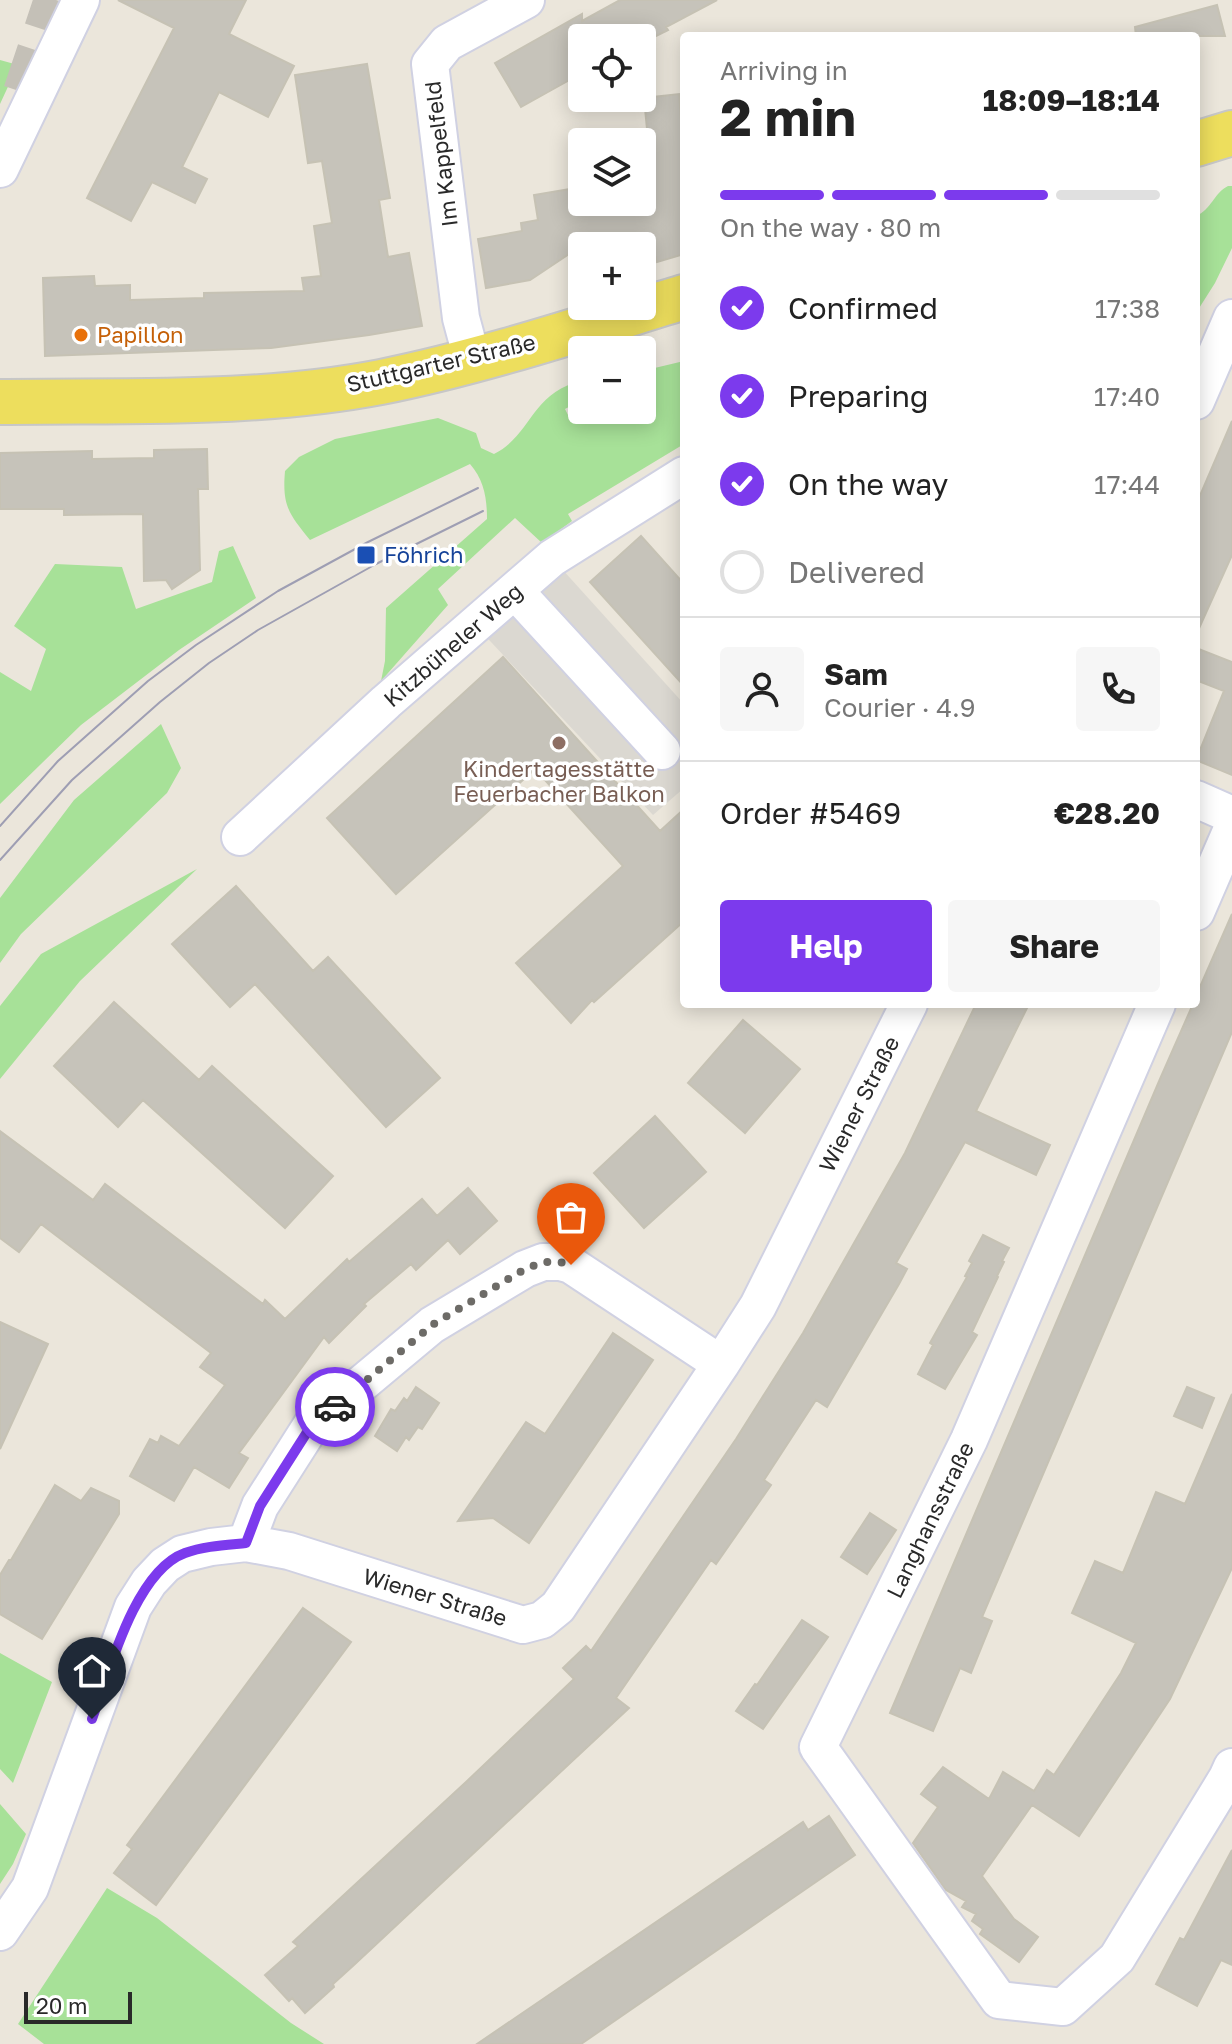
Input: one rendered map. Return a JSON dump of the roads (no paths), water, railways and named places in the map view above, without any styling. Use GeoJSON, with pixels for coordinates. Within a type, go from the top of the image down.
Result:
{"type":"FeatureCollection","features":[{"type":"Feature","properties":{"kind":"main road"},"geometry":{"type":"LineString","coordinates":[[1200,143],[1232,133]]}},
{"type":"Feature","properties":{"kind":"main road","name":"Stuttgarter Straße"},"geometry":{"type":"LineString","coordinates":[[0,402],[275,397],[380,382],[472,359],[680,298]]}},
{"type":"Feature","properties":{"kind":"street"},"geometry":{"type":"LineString","coordinates":[[0,169],[81,0]]}},
{"type":"Feature","properties":{"kind":"street","name":"Im Kappelfeld"},"geometry":{"type":"LineString","coordinates":[[472,359],[461,318],[430,64],[447,43],[526,0]]}},
{"type":"Feature","properties":{"kind":"street"},"geometry":{"type":"LineString","coordinates":[[1200,393],[1214,367],[1232,318]]}},
{"type":"Feature","properties":{"kind":"street","name":"Kitzbüheler Weg"},"geometry":{"type":"LineString","coordinates":[[240,837],[386,702],[552,558],[680,478]]}},
{"type":"Feature","properties":{"kind":"street"},"geometry":{"type":"LineString","coordinates":[[515,591],[662,751]]}},
{"type":"Feature","properties":{"kind":"street"},"geometry":{"type":"LineString","coordinates":[[1200,801],[1232,815]]}},
{"type":"Feature","properties":{"kind":"street"},"geometry":{"type":"LineString","coordinates":[[1200,903],[1232,829]]}},
{"type":"Feature","properties":{"kind":"street","name":"Wiener Straße"},"geometry":{"type":"LineString","coordinates":[[0,1932],[30,1888],[133,1607],[149,1582],[165,1565],[182,1554],[246,1543],[289,1551],[523,1625],[542,1620],[558,1607],[758,1306],[907,1008]]}},
{"type":"Feature","properties":{"kind":"street","name":"Langhansstraße"},"geometry":{"type":"LineString","coordinates":[[1155,1008],[969,1440],[818,1747],[999,2000],[1063,2007],[1117,1958],[1232,1767]]}},
{"type":"Feature","properties":{"kind":"street"},"geometry":{"type":"LineString","coordinates":[[246,1543],[260,1506],[311,1426],[432,1325],[525,1269],[543,1262],[571,1265],[721,1364]]}},
{"type":"Feature","properties":{"kind":"tunnel"},"geometry":{"type":"LineString","coordinates":[[25,93],[56,0]]}},
{"type":"Feature","properties":{"kind":"tram line"},"geometry":{"type":"LineString","coordinates":[[0,826],[58,761],[148,681],[196,645],[278,591],[478,488]]}},
{"type":"Feature","properties":{"kind":"tram line"},"geometry":{"type":"LineString","coordinates":[[0,860],[72,780],[209,663],[258,630],[376,564],[483,511]]}},
{"type":"Feature","properties":{"kind":"place","name":"Papillon"},"geometry":{"type":"Point","coordinates":[81,335]}},
{"type":"Feature","properties":{"kind":"place","name":"Föhrich"},"geometry":{"type":"Point","coordinates":[366,555]}},
{"type":"Feature","properties":{"kind":"place","name":"Kindertagesstätte Feuerbacher Balkon"},"geometry":{"type":"Point","coordinates":[559,743]}}]}
